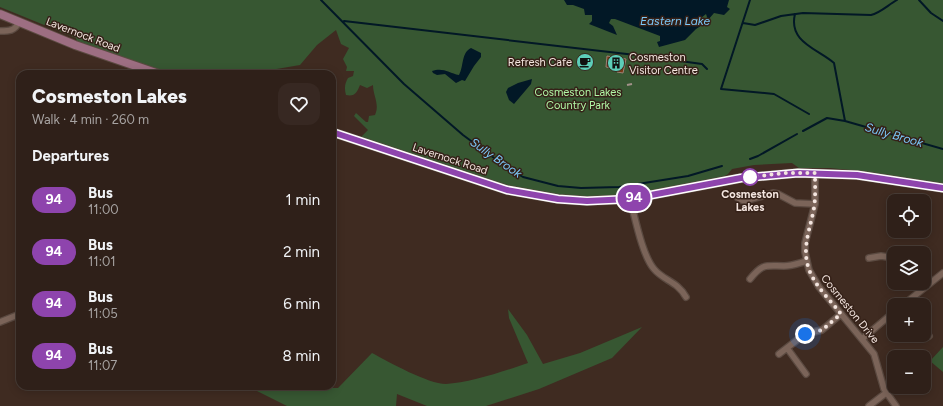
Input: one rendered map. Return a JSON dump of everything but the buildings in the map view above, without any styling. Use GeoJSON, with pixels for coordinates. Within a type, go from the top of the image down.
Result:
{"type":"FeatureCollection","features":[{"type":"Feature","properties":{"kind":"main road","name":"Lavernock Road"},"geometry":{"type":"LineString","coordinates":[[0,14],[75,45],[147,70]]}},
{"type":"Feature","properties":{"kind":"main road","name":"Lavernock Road"},"geometry":{"type":"LineString","coordinates":[[336,133],[513,191],[540,197],[576,201],[630,199],[741,178],[786,173],[857,175],[943,188]]}},
{"type":"Feature","properties":{"kind":"street"},"geometry":{"type":"LineString","coordinates":[[0,31],[11,31],[19,22]]}},
{"type":"Feature","properties":{"kind":"street","name":"Cosmeston Drive"},"geometry":{"type":"LineString","coordinates":[[815,173],[814,204],[805,243],[807,262],[813,278],[874,354],[882,385],[896,406]]}},
{"type":"Feature","properties":{"kind":"street"},"geometry":{"type":"LineString","coordinates":[[738,198],[744,201],[773,193],[795,203],[814,204]]}},
{"type":"Feature","properties":{"kind":"street"},"geometry":{"type":"LineString","coordinates":[[630,199],[649,263],[659,274],[679,286],[686,297]]}},
{"type":"Feature","properties":{"kind":"street"},"geometry":{"type":"LineString","coordinates":[[869,258],[887,257]]}},
{"type":"Feature","properties":{"kind":"street"},"geometry":{"type":"LineString","coordinates":[[750,278],[755,272],[766,265],[772,264],[785,266],[807,262]]}},
{"type":"Feature","properties":{"kind":"street"},"geometry":{"type":"LineString","coordinates":[[931,281],[943,274]]}},
{"type":"Feature","properties":{"kind":"street"},"geometry":{"type":"LineString","coordinates":[[910,298],[918,290]]}},
{"type":"Feature","properties":{"kind":"street"},"geometry":{"type":"LineString","coordinates":[[779,354],[805,334],[822,330],[841,314]]}},
{"type":"Feature","properties":{"kind":"street"},"geometry":{"type":"LineString","coordinates":[[0,322],[16,316]]}},
{"type":"Feature","properties":{"kind":"street"},"geometry":{"type":"LineString","coordinates":[[862,338],[887,318]]}},
{"type":"Feature","properties":{"kind":"street"},"geometry":{"type":"LineString","coordinates":[[787,348],[806,374]]}},
{"type":"Feature","properties":{"kind":"street"},"geometry":{"type":"LineString","coordinates":[[869,406],[886,393]]}},
{"type":"Feature","properties":{"kind":"green space","name":"Cosmeston Lakes Country Park"},"geometry":{"type":"Polygon","coordinates":[[[0,0],[943,0],[943,184],[859,171],[830,168],[799,168],[792,163],[754,165],[732,169],[723,177],[638,194],[592,198],[554,197],[519,189],[361,137],[368,130],[354,116],[356,113],[368,122],[369,116],[375,115],[377,104],[373,85],[367,88],[360,85],[354,95],[346,95],[346,82],[348,78],[353,76],[354,71],[346,71],[347,67],[343,59],[349,48],[341,44],[336,30],[317,45],[300,65],[271,70],[160,70],[77,41],[76,38],[0,7],[0,0]]]}},
{"type":"Feature","properties":{"kind":"green space"},"geometry":{"type":"Polygon","coordinates":[[[508,309],[527,335],[543,364],[580,353],[642,327],[612,358],[539,389],[486,406],[427,406],[397,394],[396,406],[287,406],[255,390],[336,390],[336,388],[338,388],[372,353],[409,372],[438,383],[455,383],[498,373],[528,363],[509,318],[508,309]]]}},
{"type":"Feature","properties":{"kind":"green space"},"geometry":{"type":"Polygon","coordinates":[[[943,347],[943,372],[931,362],[931,360],[943,347]]]}},
{"type":"Feature","properties":{"kind":"water","name":"Eastern Lake"},"geometry":{"type":"Polygon","coordinates":[[[564,0],[729,0],[727,7],[730,9],[724,15],[714,13],[708,20],[706,14],[701,18],[703,20],[705,18],[707,22],[696,29],[685,40],[659,47],[657,42],[660,41],[660,36],[615,19],[611,19],[609,23],[613,26],[617,35],[589,24],[592,21],[592,15],[585,15],[584,9],[573,5],[567,5],[564,0]]]}},
{"type":"Feature","properties":{"kind":"water"},"geometry":{"type":"Polygon","coordinates":[[[471,48],[481,53],[481,57],[465,81],[462,80],[456,83],[445,74],[437,75],[433,73],[432,71],[439,70],[459,75],[464,56],[471,48]]]}},
{"type":"Feature","properties":{"kind":"water"},"geometry":{"type":"Polygon","coordinates":[[[532,79],[531,84],[514,104],[509,100],[506,92],[508,88],[532,79]]]}},
{"type":"Feature","properties":{"kind":"waterway","name":"Sully Brook"},"geometry":{"type":"LineString","coordinates":[[321,0],[404,84],[463,135],[509,169],[523,177],[558,186],[581,188],[619,187],[688,176],[722,166]]}},
{"type":"Feature","properties":{"kind":"waterway"},"geometry":{"type":"LineString","coordinates":[[750,0],[721,89],[774,94],[809,114]]}},
{"type":"Feature","properties":{"kind":"waterway"},"geometry":{"type":"LineString","coordinates":[[743,23],[755,25],[781,16],[803,13],[871,15],[881,11],[897,0]]}},
{"type":"Feature","properties":{"kind":"waterway"},"geometry":{"type":"LineString","coordinates":[[919,0],[931,13],[943,21]]}},
{"type":"Feature","properties":{"kind":"waterway"},"geometry":{"type":"LineString","coordinates":[[795,14],[794,24],[796,32],[800,38],[806,44],[834,63],[845,121],[827,118],[803,131]]}},
{"type":"Feature","properties":{"kind":"waterway"},"geometry":{"type":"LineString","coordinates":[[344,21],[644,56]]}},
{"type":"Feature","properties":{"kind":"waterway"},"geometry":{"type":"LineString","coordinates":[[651,57],[702,64],[707,69]]}},
{"type":"Feature","properties":{"kind":"waterway","name":"Sully Brook"},"geometry":{"type":"LineString","coordinates":[[845,121],[943,149]]}},
{"type":"Feature","properties":{"kind":"waterway","name":"Sully Brook"},"geometry":{"type":"LineString","coordinates":[[750,159],[797,134]]}},
{"type":"Feature","properties":{"kind":"railway"},"geometry":{"type":"LineString","coordinates":[[627,85],[632,84]]}},
{"type":"Feature","properties":{"kind":"bus line","name":"94"},"geometry":{"type":"LineString","coordinates":[[336,133],[507,190],[558,199],[587,201],[630,199],[741,178],[798,173],[857,175],[943,188]]}},
{"type":"Feature","properties":{"kind":"place","name":"Refresh Cafe"},"geometry":{"type":"Point","coordinates":[585,62]}},
{"type":"Feature","properties":{"kind":"place","name":"Cosmeston Visitor Centre"},"geometry":{"type":"Point","coordinates":[616,63]}},
{"type":"Feature","properties":{"kind":"place","name":"Cosmeston Lakes"},"geometry":{"type":"Point","coordinates":[750,177]}},
{"type":"Feature","properties":{"kind":"route"},"geometry":{"type":"LineString","coordinates":[[750,177],[786,173],[815,173],[813,212],[805,243],[805,252],[809,270],[813,278],[841,314],[822,330],[805,334]]}}]}
